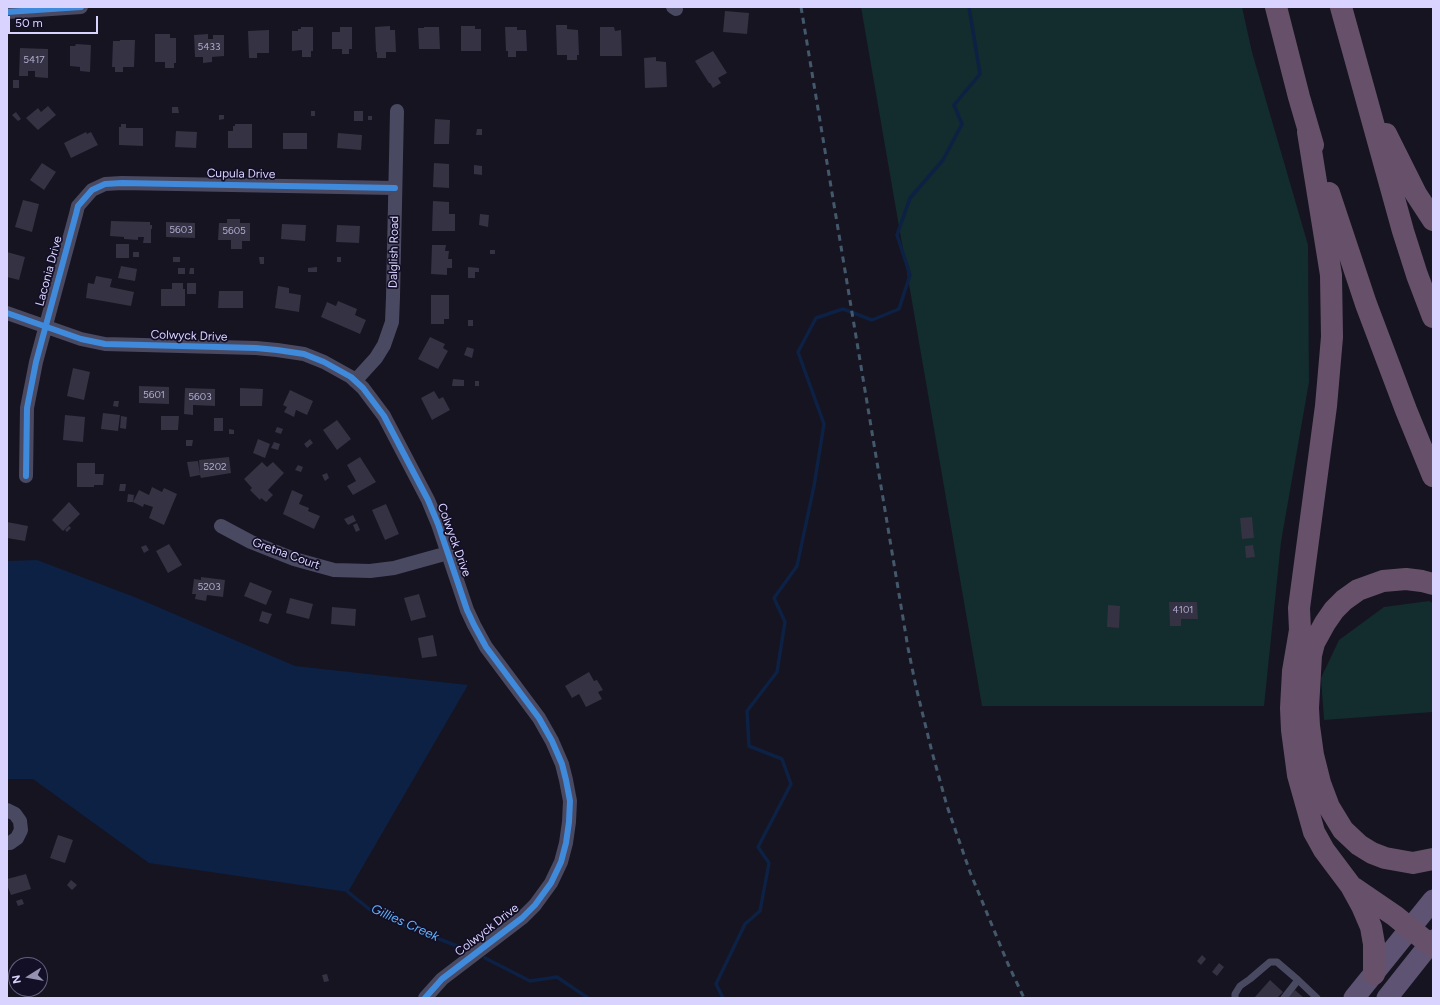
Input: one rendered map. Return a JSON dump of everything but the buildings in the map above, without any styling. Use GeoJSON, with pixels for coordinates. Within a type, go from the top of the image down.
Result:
{"type":"FeatureCollection","features":[{"type":"Feature","properties":{"kind":"highway"},"geometry":{"type":"LineString","coordinates":[[1276,7],[1308,132],[1366,304],[1406,410],[1433,476]]}},
{"type":"Feature","properties":{"kind":"highway"},"geometry":{"type":"LineString","coordinates":[[1341,7],[1403,231],[1433,318]]}},
{"type":"Feature","properties":{"kind":"highway"},"geometry":{"type":"LineString","coordinates":[[1365,95],[1416,194],[1433,220]]}},
{"type":"Feature","properties":{"kind":"highway"},"geometry":{"type":"LineString","coordinates":[[1308,132],[1331,275],[1332,337],[1326,406],[1299,608],[1300,630],[1293,671],[1291,708],[1292,730],[1298,775],[1314,832],[1324,850],[1351,886],[1371,927],[1374,944],[1374,974]]}},
{"type":"Feature","properties":{"kind":"highway"},"geometry":{"type":"LineString","coordinates":[[1433,584],[1406,579],[1384,581],[1358,590],[1344,600],[1331,614],[1314,643],[1310,662],[1308,708],[1313,756],[1320,783],[1329,807],[1343,830],[1359,845],[1372,853],[1385,858],[1413,863],[1433,859]]}},
{"type":"Feature","properties":{"kind":"highway"},"geometry":{"type":"LineString","coordinates":[[1351,886],[1395,916],[1410,929],[1432,943]]}},
{"type":"Feature","properties":{"kind":"main road"},"geometry":{"type":"LineString","coordinates":[[1354,998],[1433,900]]}},
{"type":"Feature","properties":{"kind":"main road"},"geometry":{"type":"LineString","coordinates":[[1387,998],[1432,943]]}},
{"type":"Feature","properties":{"kind":"street"},"geometry":{"type":"LineString","coordinates":[[7,12],[81,7]]}},
{"type":"Feature","properties":{"kind":"street","name":"Dalglish Road"},"geometry":{"type":"LineString","coordinates":[[356,381],[376,358],[384,345],[392,322],[397,111]]}},
{"type":"Feature","properties":{"kind":"street","name":"Cupula Drive"},"geometry":{"type":"LineString","coordinates":[[88,194],[105,184],[122,183],[395,188]]}},
{"type":"Feature","properties":{"kind":"street","name":"Laconia Drive"},"geometry":{"type":"LineString","coordinates":[[26,476],[27,408],[36,362],[78,206],[88,194]]}},
{"type":"Feature","properties":{"kind":"street","name":"Colwyck Drive"},"geometry":{"type":"LineString","coordinates":[[7,313],[81,339],[105,344],[256,348],[304,354],[324,362],[356,381],[384,416],[428,500],[467,610],[486,647],[539,718],[552,741],[562,764],[570,801],[566,843],[561,862],[551,883],[522,918],[442,979],[425,998]]}},
{"type":"Feature","properties":{"kind":"street","name":"Gretna Court"},"geometry":{"type":"LineString","coordinates":[[221,526],[252,542],[294,559],[334,570],[370,571],[394,568],[448,553]]}},
{"type":"Feature","properties":{"kind":"street"},"geometry":{"type":"LineString","coordinates":[[7,810],[15,814],[20,821],[21,830],[17,838],[10,843],[7,843]]}},
{"type":"Feature","properties":{"kind":"lane"},"geometry":{"type":"LineString","coordinates":[[1235,998],[1235,994],[1240,986],[1270,962],[1277,962],[1317,998]]}},
{"type":"Feature","properties":{"kind":"lane"},"geometry":{"type":"LineString","coordinates":[[1284,998],[1298,980]]}},
{"type":"Feature","properties":{"kind":"green space"},"geometry":{"type":"Polygon","coordinates":[[[861,7],[1242,7],[1252,52],[1308,245],[1309,382],[1281,542],[1264,706],[982,706],[861,7]]]}},
{"type":"Feature","properties":{"kind":"green space"},"geometry":{"type":"Polygon","coordinates":[[[1429,601],[1433,603],[1433,712],[1324,720],[1321,678],[1339,640],[1384,607],[1429,601]]]}},
{"type":"Feature","properties":{"kind":"water"},"geometry":{"type":"Polygon","coordinates":[[[37,560],[137,598],[295,666],[468,685],[348,892],[149,863],[33,779],[7,779],[7,561],[37,560]]]}},
{"type":"Feature","properties":{"kind":"waterway"},"geometry":{"type":"LineString","coordinates":[[723,998],[716,984],[745,924],[760,911],[769,863],[758,847],[791,784],[782,759],[749,746],[747,711],[777,672],[785,622],[774,598],[797,566],[814,486],[824,424],[798,352],[816,318],[843,309],[872,320],[899,309],[910,275],[897,235],[910,198],[943,160],[962,124],[954,105],[980,74],[969,7]]}},
{"type":"Feature","properties":{"kind":"waterway","name":"Gillies Creek"},"geometry":{"type":"LineString","coordinates":[[348,892],[373,912],[465,949]]}},
{"type":"Feature","properties":{"kind":"waterway","name":"Gillies Creek"},"geometry":{"type":"LineString","coordinates":[[485,958],[530,981],[557,977],[588,998]]}},
{"type":"Feature","properties":{"kind":"railway"},"geometry":{"type":"LineString","coordinates":[[801,7],[908,648],[916,687],[947,806],[970,872],[1008,964],[1024,998]]}},
{"type":"Feature","properties":{"kind":"cycle path"},"geometry":{"type":"LineString","coordinates":[[7,12],[81,7]]}},
{"type":"Feature","properties":{"kind":"cycle path"},"geometry":{"type":"LineString","coordinates":[[26,476],[27,408],[36,362],[78,206],[92,190],[105,184],[122,183],[395,188]]}},
{"type":"Feature","properties":{"kind":"cycle path"},"geometry":{"type":"LineString","coordinates":[[7,313],[81,339],[105,344],[256,348],[304,354],[324,362],[351,377],[363,388],[384,416],[428,500],[438,524],[467,610],[474,625],[486,647],[539,718],[552,741],[562,764],[570,801],[566,843],[561,862],[551,883],[535,905],[522,918],[442,979],[425,998]]}}]}
